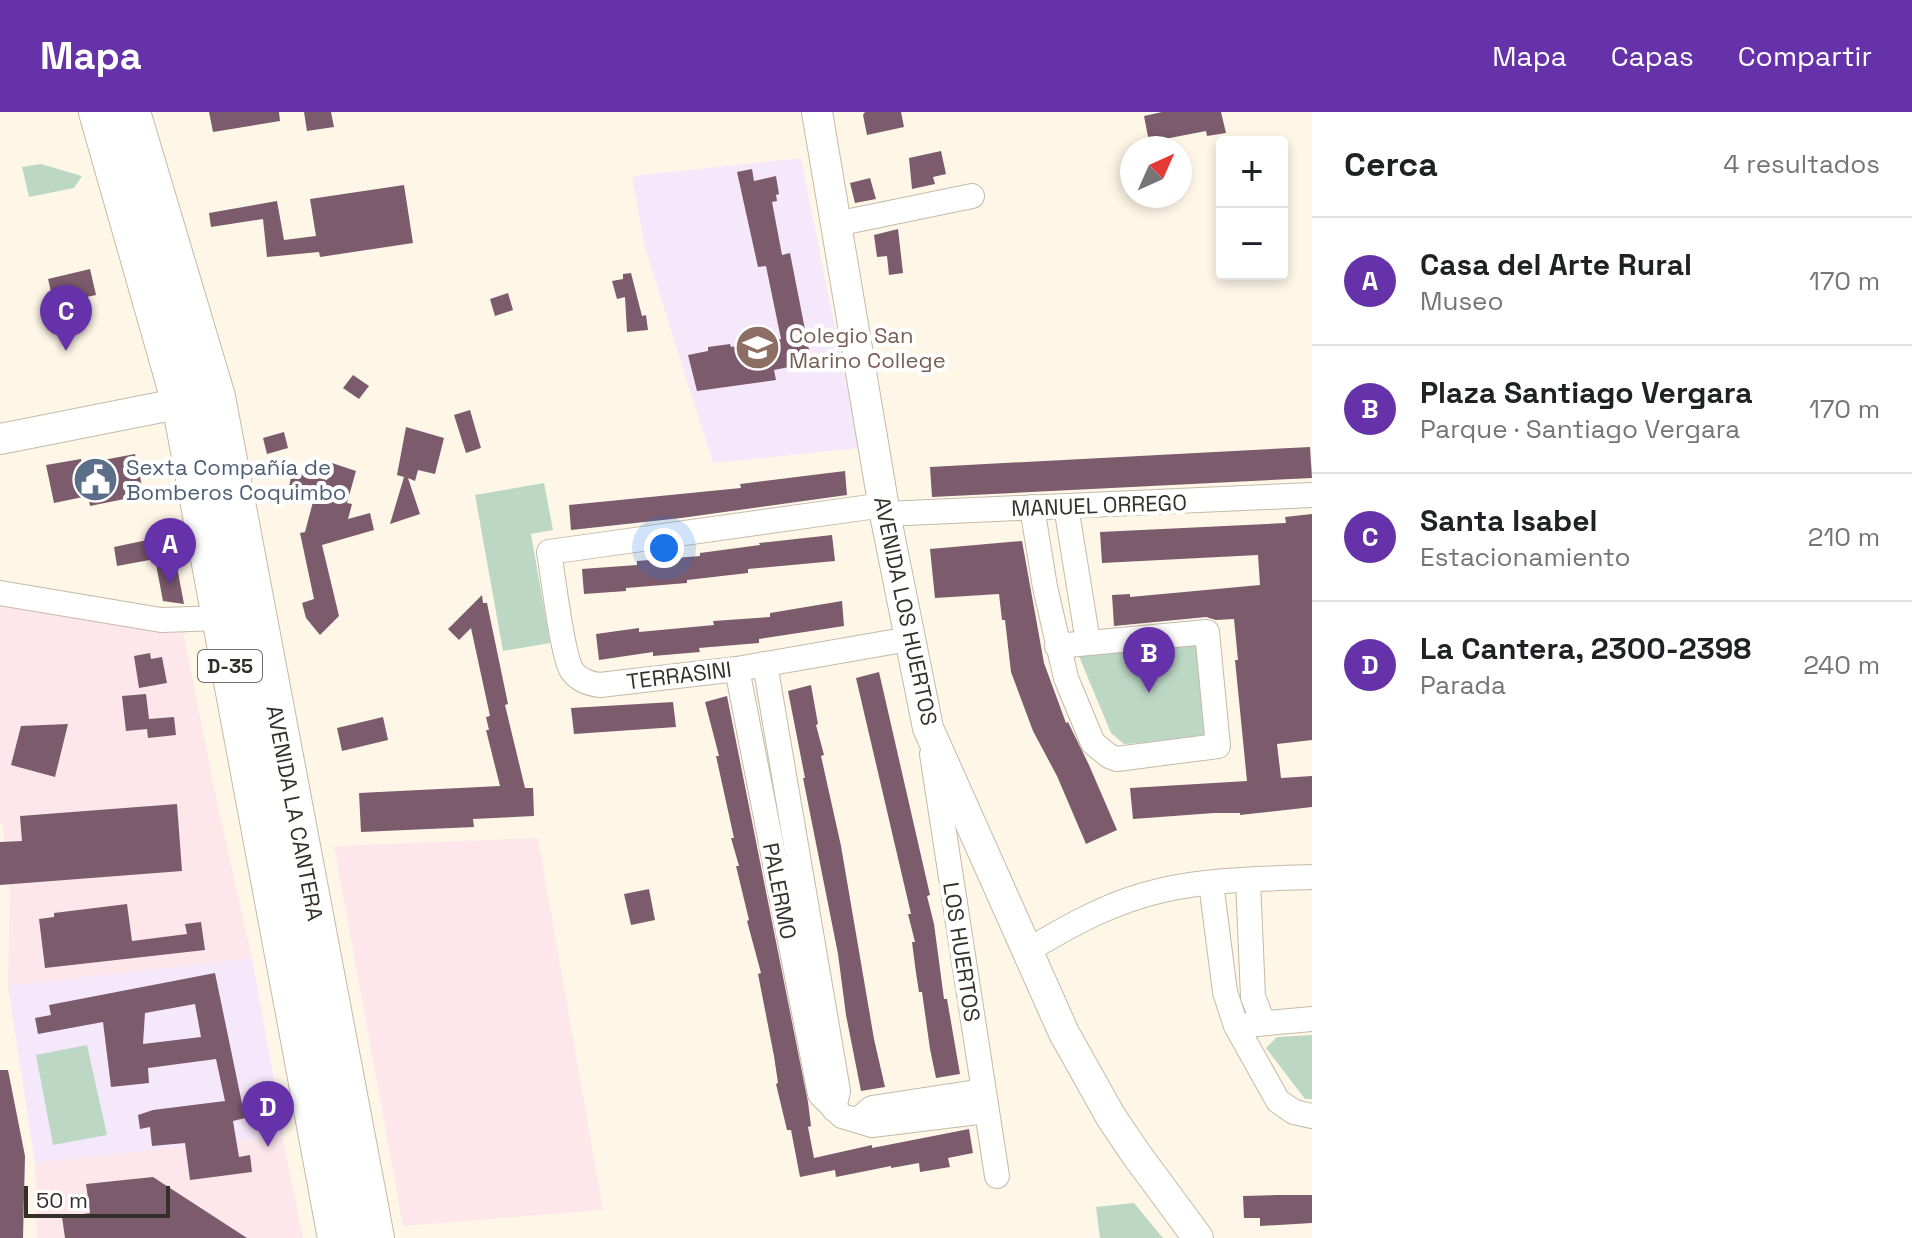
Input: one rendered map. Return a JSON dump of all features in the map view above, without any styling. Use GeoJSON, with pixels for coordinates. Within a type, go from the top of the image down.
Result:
{"type":"FeatureCollection","features":[{"type":"Feature","properties":{"kind":"highway","name":"AVENIDA LA CANTERA"},"geometry":{"type":"LineString","coordinates":[[98,112],[198,400],[221,618],[337,1238]]}},
{"type":"Feature","properties":{"kind":"highway","name":"AVENIDA LA CANTERA"},"geometry":{"type":"LineString","coordinates":[[131,112],[198,400],[375,1238]]}},
{"type":"Feature","properties":{"kind":"street","name":"AVENIDA LOS HUERTOS"},"geometry":{"type":"LineString","coordinates":[[817,112],[885,509],[928,728],[1064,1033],[1111,1117],[1198,1238]]}},
{"type":"Feature","properties":{"kind":"street"},"geometry":{"type":"LineString","coordinates":[[836,224],[972,196]]}},
{"type":"Feature","properties":{"kind":"street"},"geometry":{"type":"LineString","coordinates":[[0,439],[198,400]]}},
{"type":"Feature","properties":{"kind":"street","name":"MANUEL ORREGO"},"geometry":{"type":"LineString","coordinates":[[549,552],[885,509],[1066,506],[1312,495]]}},
{"type":"Feature","properties":{"kind":"street"},"geometry":{"type":"LineString","coordinates":[[1066,506],[1088,642]]}},
{"type":"Feature","properties":{"kind":"street"},"geometry":{"type":"LineString","coordinates":[[1032,507],[1057,646],[1093,743],[1117,759],[1218,746],[1207,632],[1057,646]]}},
{"type":"Feature","properties":{"kind":"street","name":"TERRASINI"},"geometry":{"type":"LineString","coordinates":[[549,552],[568,661],[572,670],[584,681],[600,685],[737,669],[909,639]]}},
{"type":"Feature","properties":{"kind":"street"},"geometry":{"type":"LineString","coordinates":[[0,593],[161,620],[221,618]]}},
{"type":"Feature","properties":{"kind":"street","name":"PALERMO"},"geometry":{"type":"LineString","coordinates":[[765,664],[838,1091],[834,1109]]}},
{"type":"Feature","properties":{"kind":"street","name":"PALERMO"},"geometry":{"type":"LineString","coordinates":[[737,669],[820,1094],[834,1109]]}},
{"type":"Feature","properties":{"kind":"street","name":"LOS HUERTOS"},"geometry":{"type":"LineString","coordinates":[[928,728],[997,1176]]}},
{"type":"Feature","properties":{"kind":"street"},"geometry":{"type":"LineString","coordinates":[[1027,951],[1077,922],[1130,899],[1161,890],[1211,883],[1312,877]]}},
{"type":"Feature","properties":{"kind":"street"},"geometry":{"type":"LineString","coordinates":[[1248,880],[1253,997],[1263,1022]]}},
{"type":"Feature","properties":{"kind":"street"},"geometry":{"type":"LineString","coordinates":[[1211,883],[1225,992],[1236,1026],[1278,1101],[1294,1112],[1312,1116]]}},
{"type":"Feature","properties":{"kind":"street"},"geometry":{"type":"LineString","coordinates":[[1236,1026],[1312,1019]]}},
{"type":"Feature","properties":{"kind":"street"},"geometry":{"type":"LineString","coordinates":[[834,1109],[842,1116],[859,1119],[872,1108],[985,1101]]}},
{"type":"Feature","properties":{"kind":"shaded area","name":"Colegio San Marino College"},"geometry":{"type":"Polygon","coordinates":[[[801,158],[859,448],[713,463],[645,248],[632,176],[801,158]]]}},
{"type":"Feature","properties":{"kind":"shaded area"},"geometry":{"type":"Polygon","coordinates":[[[0,602],[183,630],[252,958],[260,1024],[303,1238],[37,1238],[35,1162],[8,986],[10,892],[3,825],[0,825],[0,602]]]}},
{"type":"Feature","properties":{"kind":"shaded area"},"geometry":{"type":"Polygon","coordinates":[[[538,838],[603,1210],[403,1226],[334,846],[538,838]]]}},
{"type":"Feature","properties":{"kind":"shaded area"},"geometry":{"type":"Polygon","coordinates":[[[252,958],[284,1136],[35,1163],[8,986],[252,958]]]}},
{"type":"Feature","properties":{"kind":"green space"},"geometry":{"type":"Polygon","coordinates":[[[41,164],[82,176],[74,188],[29,197],[22,167],[41,164]]]}},
{"type":"Feature","properties":{"kind":"green space"},"geometry":{"type":"Polygon","coordinates":[[[544,483],[553,530],[531,534],[550,643],[503,651],[475,495],[544,483]]]}},
{"type":"Feature","properties":{"kind":"green space"},"geometry":{"type":"Polygon","coordinates":[[[1196,644],[1210,737],[1124,744],[1111,733],[1078,654],[1196,644]]]}},
{"type":"Feature","properties":{"kind":"green space"},"geometry":{"type":"Polygon","coordinates":[[[1312,1035],[1312,1099],[1305,1099],[1266,1048],[1277,1037],[1312,1035]]]}},
{"type":"Feature","properties":{"kind":"green space"},"geometry":{"type":"Polygon","coordinates":[[[87,1045],[107,1135],[53,1145],[36,1055],[87,1045]]]}},
{"type":"Feature","properties":{"kind":"green space"},"geometry":{"type":"Polygon","coordinates":[[[1134,1203],[1163,1238],[1100,1238],[1096,1207],[1134,1203]]]}},
{"type":"Feature","properties":{"kind":"building"},"geometry":{"type":"Polygon","coordinates":[[[209,112],[279,112],[280,121],[213,132],[209,112]]]}},
{"type":"Feature","properties":{"kind":"building"},"geometry":{"type":"Polygon","coordinates":[[[304,112],[331,112],[334,127],[307,131],[304,112]]]}},
{"type":"Feature","properties":{"kind":"building"},"geometry":{"type":"Polygon","coordinates":[[[865,112],[901,112],[904,127],[867,135],[865,112]]]}},
{"type":"Feature","properties":{"kind":"building"},"geometry":{"type":"Polygon","coordinates":[[[1162,112],[1221,112],[1226,133],[1207,136],[1206,131],[1180,136],[1148,136],[1144,116],[1162,112]]]}},
{"type":"Feature","properties":{"kind":"building"},"geometry":{"type":"Polygon","coordinates":[[[941,151],[946,174],[933,177],[935,184],[912,189],[909,158],[941,151]]]}},
{"type":"Feature","properties":{"kind":"building"},"geometry":{"type":"Polygon","coordinates":[[[752,169],[754,181],[776,176],[779,194],[776,195],[777,201],[772,202],[782,255],[790,253],[810,355],[792,358],[794,366],[774,370],[776,380],[697,391],[688,355],[708,351],[708,347],[730,344],[731,347],[781,339],[766,266],[758,267],[737,172],[752,169]]]}},
{"type":"Feature","properties":{"kind":"building"},"geometry":{"type":"Polygon","coordinates":[[[870,178],[876,199],[855,203],[850,183],[870,178]]]}},
{"type":"Feature","properties":{"kind":"building"},"geometry":{"type":"Polygon","coordinates":[[[404,185],[413,243],[320,257],[319,252],[267,257],[263,219],[211,227],[209,213],[277,201],[284,240],[316,236],[310,199],[404,185]]]}},
{"type":"Feature","properties":{"kind":"building"},"geometry":{"type":"Polygon","coordinates":[[[898,229],[903,273],[889,275],[887,256],[877,257],[874,235],[898,229]]]}},
{"type":"Feature","properties":{"kind":"building"},"geometry":{"type":"Polygon","coordinates":[[[90,269],[96,295],[54,304],[48,279],[90,269]]]}},
{"type":"Feature","properties":{"kind":"building"},"geometry":{"type":"Polygon","coordinates":[[[631,273],[648,330],[627,332],[625,297],[617,299],[612,281],[623,279],[623,274],[631,273]]]}},
{"type":"Feature","properties":{"kind":"building"},"geometry":{"type":"Polygon","coordinates":[[[508,293],[513,310],[495,316],[490,299],[508,293]]]}},
{"type":"Feature","properties":{"kind":"building"},"geometry":{"type":"Polygon","coordinates":[[[353,375],[369,386],[359,399],[343,388],[353,375]]]}},
{"type":"Feature","properties":{"kind":"building"},"geometry":{"type":"Polygon","coordinates":[[[470,410],[481,448],[466,453],[454,415],[470,410]]]}},
{"type":"Feature","properties":{"kind":"building"},"geometry":{"type":"Polygon","coordinates":[[[406,427],[444,438],[435,474],[418,470],[415,481],[408,478],[420,514],[390,524],[404,477],[397,475],[406,427]]]}},
{"type":"Feature","properties":{"kind":"building"},"geometry":{"type":"Polygon","coordinates":[[[284,432],[288,448],[267,454],[263,438],[284,432]]]}},
{"type":"Feature","properties":{"kind":"building"},"geometry":{"type":"Polygon","coordinates":[[[1310,447],[1312,478],[932,497],[930,467],[1310,447]]]}},
{"type":"Feature","properties":{"kind":"building","name":"Sexta Compañía de Bomberos Coquimbo"},"geometry":{"type":"Polygon","coordinates":[[[135,454],[144,495],[90,506],[88,496],[54,503],[46,465],[81,459],[82,464],[135,454]]]}},
{"type":"Feature","properties":{"kind":"building"},"geometry":{"type":"Polygon","coordinates":[[[332,463],[356,471],[347,503],[352,504],[348,519],[370,513],[374,530],[322,545],[339,616],[320,635],[306,618],[302,603],[314,599],[300,533],[305,532],[314,498],[288,492],[292,472],[327,480],[332,463]]]}},
{"type":"Feature","properties":{"kind":"building"},"geometry":{"type":"Polygon","coordinates":[[[845,471],[847,495],[571,530],[569,505],[741,488],[740,484],[845,471]]]}},
{"type":"Feature","properties":{"kind":"building"},"geometry":{"type":"Polygon","coordinates":[[[1312,514],[1312,740],[1277,744],[1281,778],[1312,776],[1312,807],[1240,815],[1214,813],[1133,819],[1130,788],[1247,781],[1235,660],[1238,660],[1234,619],[1206,617],[1114,626],[1112,595],[1130,594],[1130,597],[1260,585],[1258,555],[1102,563],[1100,532],[1286,523],[1285,517],[1312,514]]]}},
{"type":"Feature","properties":{"kind":"building"},"geometry":{"type":"Polygon","coordinates":[[[171,535],[184,604],[163,601],[155,559],[117,566],[114,547],[171,535]]]}},
{"type":"Feature","properties":{"kind":"building"},"geometry":{"type":"Polygon","coordinates":[[[832,535],[835,561],[748,569],[748,573],[687,580],[687,583],[584,594],[582,569],[637,565],[637,561],[700,556],[700,553],[759,543],[832,535]]]}},
{"type":"Feature","properties":{"kind":"building"},"geometry":{"type":"Polygon","coordinates":[[[1022,541],[1044,663],[1066,723],[1089,765],[1117,830],[1086,844],[1057,776],[1033,731],[1011,672],[999,594],[935,598],[930,549],[1022,541]]]}},
{"type":"Feature","properties":{"kind":"building"},"geometry":{"type":"Polygon","coordinates":[[[482,595],[483,603],[487,603],[508,704],[505,705],[525,788],[533,788],[534,816],[473,819],[474,827],[361,832],[359,793],[500,786],[486,730],[489,730],[486,717],[490,716],[471,628],[459,640],[448,629],[482,595]]]}},
{"type":"Feature","properties":{"kind":"building"},"geometry":{"type":"Polygon","coordinates":[[[842,601],[844,626],[759,639],[759,643],[699,648],[700,652],[653,656],[653,652],[599,660],[596,634],[639,628],[639,632],[714,625],[713,621],[770,617],[770,613],[842,601]]]}},
{"type":"Feature","properties":{"kind":"building"},"geometry":{"type":"Polygon","coordinates":[[[150,653],[151,659],[162,657],[167,683],[139,688],[134,656],[150,653]]]}},
{"type":"Feature","properties":{"kind":"building"},"geometry":{"type":"Polygon","coordinates":[[[879,672],[930,895],[927,896],[944,999],[947,999],[960,1074],[936,1078],[930,1049],[922,992],[919,992],[916,973],[912,942],[915,942],[908,914],[911,914],[856,678],[879,672]]]}},
{"type":"Feature","properties":{"kind":"building"},"geometry":{"type":"Polygon","coordinates":[[[811,685],[824,755],[821,756],[841,846],[885,1087],[861,1091],[788,691],[811,685]]]}},
{"type":"Feature","properties":{"kind":"building"},"geometry":{"type":"Polygon","coordinates":[[[146,694],[149,719],[174,717],[176,735],[148,738],[147,729],[126,731],[122,696],[146,694]]]}},
{"type":"Feature","properties":{"kind":"building"},"geometry":{"type":"Polygon","coordinates":[[[727,696],[808,1102],[811,1126],[808,1127],[814,1158],[969,1129],[973,1153],[948,1158],[950,1167],[920,1172],[919,1163],[836,1177],[835,1170],[800,1177],[791,1130],[787,1130],[776,1084],[774,1056],[758,974],[761,973],[747,921],[736,866],[739,866],[731,838],[734,838],[716,756],[719,756],[705,702],[727,696]]]}},
{"type":"Feature","properties":{"kind":"building"},"geometry":{"type":"Polygon","coordinates":[[[673,702],[676,727],[574,734],[571,708],[673,702]]]}},
{"type":"Feature","properties":{"kind":"building"},"geometry":{"type":"Polygon","coordinates":[[[383,717],[388,740],[342,751],[337,728],[383,717]]]}},
{"type":"Feature","properties":{"kind":"building"},"geometry":{"type":"Polygon","coordinates":[[[68,724],[55,777],[11,765],[21,726],[68,724]]]}},
{"type":"Feature","properties":{"kind":"building"},"geometry":{"type":"Polygon","coordinates":[[[177,804],[182,871],[0,885],[0,842],[22,841],[20,816],[177,804]]]}},
{"type":"Feature","properties":{"kind":"building"},"geometry":{"type":"Polygon","coordinates":[[[649,889],[655,920],[631,925],[624,894],[649,889]]]}},
{"type":"Feature","properties":{"kind":"building"},"geometry":{"type":"Polygon","coordinates":[[[127,904],[132,941],[187,934],[185,924],[201,922],[205,950],[45,968],[39,919],[54,917],[54,913],[127,904]]]}},
{"type":"Feature","properties":{"kind":"building"},"geometry":{"type":"Polygon","coordinates":[[[215,973],[245,1118],[233,1121],[239,1157],[250,1155],[252,1172],[190,1180],[185,1143],[152,1146],[150,1127],[140,1129],[138,1115],[153,1110],[225,1101],[216,1059],[148,1068],[149,1083],[111,1087],[103,1022],[38,1034],[35,1018],[51,1015],[49,1005],[215,973]],[[195,1004],[145,1013],[143,1044],[201,1037],[195,1004]]]}},
{"type":"Feature","properties":{"kind":"building"},"geometry":{"type":"Polygon","coordinates":[[[0,1070],[8,1070],[25,1156],[23,1238],[0,1238],[0,1070]]]}},
{"type":"Feature","properties":{"kind":"building"},"geometry":{"type":"Polygon","coordinates":[[[153,1177],[247,1238],[65,1238],[62,1217],[90,1213],[86,1184],[153,1177]]]}},
{"type":"Feature","properties":{"kind":"building"},"geometry":{"type":"Polygon","coordinates":[[[1312,1195],[1312,1223],[1260,1226],[1260,1218],[1244,1218],[1243,1196],[1312,1195]]]}},
{"type":"Feature","properties":{"kind":"place","name":"Colegio San Marino College"},"geometry":{"type":"Point","coordinates":[758,348]}},
{"type":"Feature","properties":{"kind":"place","name":"Santa Isabel"},"geometry":{"type":"Point","coordinates":[66,351]}},
{"type":"Feature","properties":{"kind":"place","name":"Sexta Compañía de Bomberos Coquimbo"},"geometry":{"type":"Point","coordinates":[95,480]}},
{"type":"Feature","properties":{"kind":"place","name":"Casa del Arte Rural"},"geometry":{"type":"Point","coordinates":[170,584]}},
{"type":"Feature","properties":{"kind":"place","name":"Plaza Santiago Vergara"},"geometry":{"type":"Point","coordinates":[1149,693]}},
{"type":"Feature","properties":{"kind":"place","name":"La Cantera, 2300-2398"},"geometry":{"type":"Point","coordinates":[268,1147]}}]}
